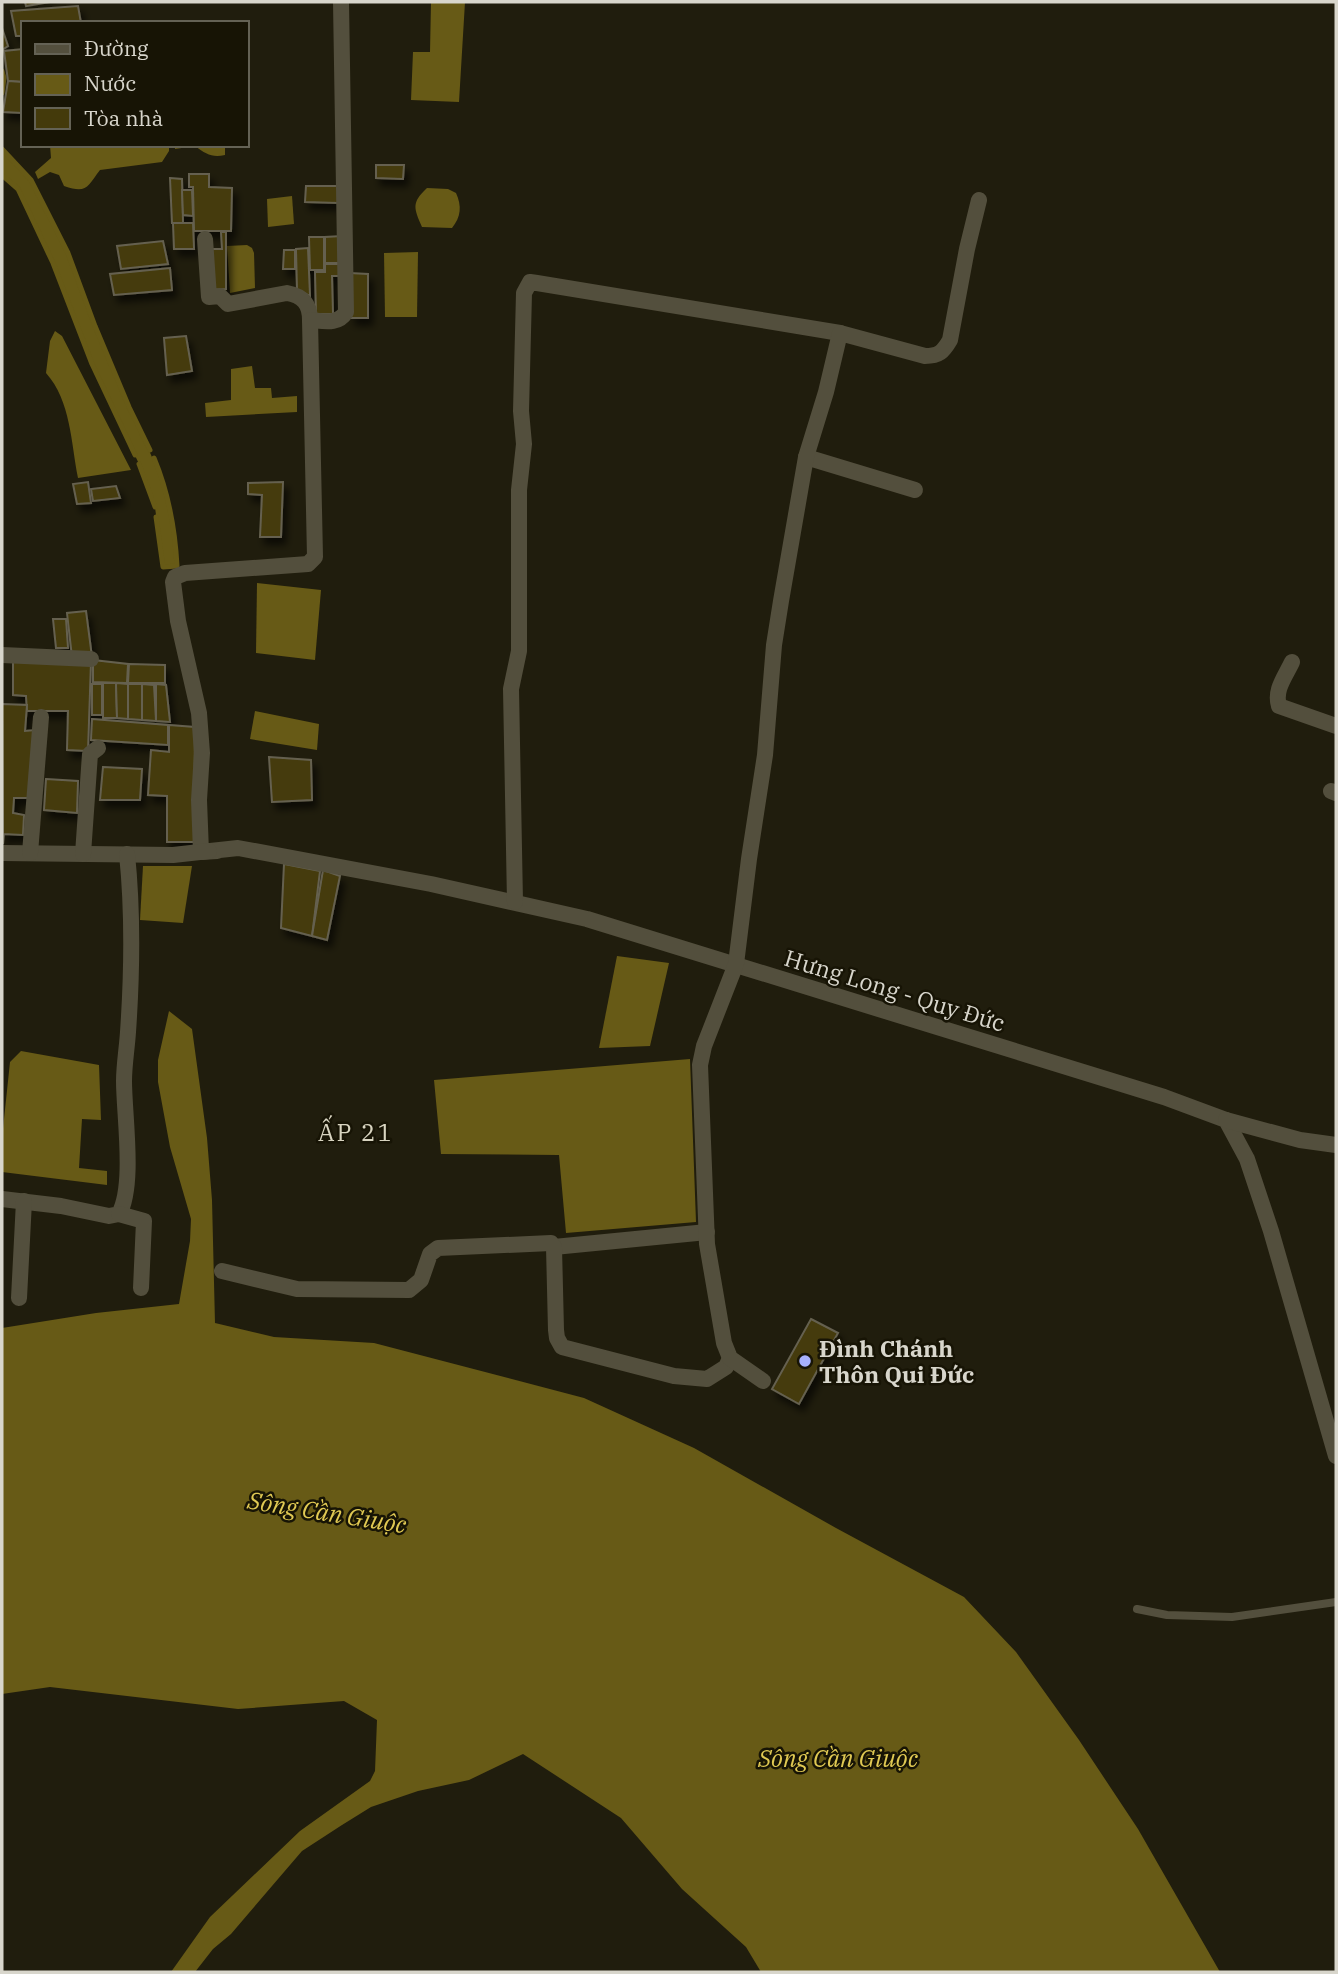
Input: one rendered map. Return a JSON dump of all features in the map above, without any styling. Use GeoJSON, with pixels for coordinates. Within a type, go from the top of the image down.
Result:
{"type":"FeatureCollection","features":[{"type":"Feature","properties":{"kind":"street"},"geometry":{"type":"LineString","coordinates":[[310,320],[332,322],[341,319],[346,312],[341,2]]}},
{"type":"Feature","properties":{"kind":"street"},"geometry":{"type":"LineString","coordinates":[[514,902],[511,689],[519,651],[519,490],[524,444],[521,411],[526,286],[530,282],[537,283],[840,333],[925,356],[936,356],[943,352],[950,340],[979,200]]}},
{"type":"Feature","properties":{"kind":"street"},"geometry":{"type":"LineString","coordinates":[[205,239],[209,297],[220,296],[228,304],[287,293],[303,298],[307,304],[310,320],[315,557],[308,564],[185,573],[175,577],[173,582],[178,621],[199,713],[202,753],[199,800],[209,851]]}},
{"type":"Feature","properties":{"kind":"street"},"geometry":{"type":"LineString","coordinates":[[763,1381],[730,1358],[724,1343],[707,1232],[700,1065],[704,1046],[736,964],[765,755],[774,645],[806,457],[826,393],[840,333]]}},
{"type":"Feature","properties":{"kind":"street"},"geometry":{"type":"LineString","coordinates":[[806,457],[915,490]]}},
{"type":"Feature","properties":{"kind":"street"},"geometry":{"type":"LineString","coordinates":[[2,655],[91,659]]}},
{"type":"Feature","properties":{"kind":"street"},"geometry":{"type":"LineString","coordinates":[[1292,662],[1278,691],[1276,698],[1279,706],[1336,726]]}},
{"type":"Feature","properties":{"kind":"street"},"geometry":{"type":"LineString","coordinates":[[30,853],[41,716]]}},
{"type":"Feature","properties":{"kind":"street"},"geometry":{"type":"LineString","coordinates":[[83,854],[90,754],[98,748]]}},
{"type":"Feature","properties":{"kind":"street","name":"Hưng Long - Quy Đức"},"geometry":{"type":"LineString","coordinates":[[2,853],[173,855],[238,848],[514,902],[587,919],[736,964],[1164,1097],[1226,1120],[1300,1140],[1336,1145]]}},
{"type":"Feature","properties":{"kind":"street"},"geometry":{"type":"LineString","coordinates":[[119,1214],[124,1203],[127,1168],[124,1080],[128,1031],[131,887],[127,854]]}},
{"type":"Feature","properties":{"kind":"street"},"geometry":{"type":"LineString","coordinates":[[1226,1120],[1247,1159],[1267,1219],[1336,1456]]}},
{"type":"Feature","properties":{"kind":"street"},"geometry":{"type":"LineString","coordinates":[[2,1199],[24,1200],[109,1216],[119,1214],[145,1221],[141,1288]]}},
{"type":"Feature","properties":{"kind":"street"},"geometry":{"type":"LineString","coordinates":[[19,1298],[24,1200]]}},
{"type":"Feature","properties":{"kind":"street"},"geometry":{"type":"LineString","coordinates":[[554,1247],[707,1232]]}},
{"type":"Feature","properties":{"kind":"street"},"geometry":{"type":"LineString","coordinates":[[222,1272],[297,1289],[409,1290],[421,1280],[430,1254],[438,1248],[551,1243],[554,1247],[556,1338],[562,1347],[674,1376],[708,1379],[726,1367],[730,1358]]}},
{"type":"Feature","properties":{"kind":"lane"},"geometry":{"type":"LineString","coordinates":[[1137,1608],[1167,1615],[1232,1617],[1336,1602]]}},
{"type":"Feature","properties":{"kind":"water"},"geometry":{"type":"Polygon","coordinates":[[[431,2],[465,2],[459,102],[411,100],[413,52],[430,52],[431,2]]]}},
{"type":"Feature","properties":{"kind":"water"},"geometry":{"type":"Polygon","coordinates":[[[50,147],[169,147],[162,162],[100,170],[89,185],[82,189],[64,186],[59,175],[50,172],[38,179],[35,172],[51,158],[50,147]]]}},
{"type":"Feature","properties":{"kind":"water"},"geometry":{"type":"Polygon","coordinates":[[[196,147],[225,147],[225,155],[209,155],[196,147]]]}},
{"type":"Feature","properties":{"kind":"water"},"geometry":{"type":"Polygon","coordinates":[[[2,149],[31,180],[68,253],[95,326],[168,494],[175,528],[177,566],[163,567],[154,500],[92,364],[53,263],[18,190],[2,175],[2,149]]]}},
{"type":"Feature","properties":{"kind":"water"},"geometry":{"type":"Polygon","coordinates":[[[427,188],[448,189],[456,193],[460,211],[452,228],[422,227],[416,202],[427,188]]]}},
{"type":"Feature","properties":{"kind":"water"},"geometry":{"type":"Polygon","coordinates":[[[292,196],[294,224],[268,227],[267,199],[292,196]]]}},
{"type":"Feature","properties":{"kind":"water"},"geometry":{"type":"Polygon","coordinates":[[[247,245],[254,253],[255,288],[230,293],[227,246],[247,245]]]}},
{"type":"Feature","properties":{"kind":"water"},"geometry":{"type":"Polygon","coordinates":[[[418,252],[417,317],[385,317],[384,253],[418,252]]]}},
{"type":"Feature","properties":{"kind":"water"},"geometry":{"type":"Polygon","coordinates":[[[55,331],[62,336],[131,470],[78,478],[65,409],[61,396],[46,373],[50,341],[55,331]]]}},
{"type":"Feature","properties":{"kind":"water"},"geometry":{"type":"Polygon","coordinates":[[[252,366],[255,388],[271,388],[272,398],[297,396],[297,412],[206,417],[205,403],[231,400],[231,369],[252,366]]]}},
{"type":"Feature","properties":{"kind":"water"},"geometry":{"type":"Polygon","coordinates":[[[257,583],[321,590],[315,660],[256,653],[257,583]]]}},
{"type":"Feature","properties":{"kind":"water"},"geometry":{"type":"Polygon","coordinates":[[[255,711],[319,724],[317,750],[250,739],[255,711]]]}},
{"type":"Feature","properties":{"kind":"water"},"geometry":{"type":"Polygon","coordinates":[[[143,866],[192,866],[183,923],[140,920],[143,866]]]}},
{"type":"Feature","properties":{"kind":"water"},"geometry":{"type":"Polygon","coordinates":[[[617,956],[669,963],[650,1046],[599,1048],[617,956]]]}},
{"type":"Feature","properties":{"kind":"water","name":"Sông Cần Giuộc"},"geometry":{"type":"Polygon","coordinates":[[[169,1011],[192,1029],[207,1138],[212,1200],[215,1323],[274,1337],[374,1343],[584,1398],[694,1448],[964,1597],[1016,1652],[1079,1740],[1138,1829],[1220,1972],[761,1972],[746,1947],[682,1889],[621,1818],[523,1754],[469,1780],[418,1791],[371,1807],[302,1851],[195,1972],[171,1972],[210,1917],[300,1831],[370,1781],[375,1771],[377,1720],[344,1701],[238,1709],[50,1687],[2,1694],[2,1328],[96,1313],[179,1304],[191,1219],[170,1147],[158,1082],[158,1060],[169,1011]]]}},
{"type":"Feature","properties":{"kind":"water"},"geometry":{"type":"Polygon","coordinates":[[[21,1051],[99,1065],[101,1120],[82,1119],[79,1168],[107,1171],[107,1185],[2,1172],[2,1138],[10,1062],[21,1051]]]}},
{"type":"Feature","properties":{"kind":"water"},"geometry":{"type":"Polygon","coordinates":[[[690,1059],[696,1222],[566,1233],[559,1155],[441,1154],[434,1080],[690,1059]]]}},
{"type":"Feature","properties":{"kind":"building"},"geometry":{"type":"Polygon","coordinates":[[[25,2],[50,2],[26,6],[25,2]]]}},
{"type":"Feature","properties":{"kind":"building"},"geometry":{"type":"Polygon","coordinates":[[[78,6],[81,21],[21,21],[21,36],[16,36],[11,11],[78,6]]]}},
{"type":"Feature","properties":{"kind":"building"},"geometry":{"type":"Polygon","coordinates":[[[2,28],[8,46],[2,50],[2,28]]]}},
{"type":"Feature","properties":{"kind":"building"},"geometry":{"type":"Polygon","coordinates":[[[21,49],[21,82],[8,81],[4,51],[21,49]]]}},
{"type":"Feature","properties":{"kind":"building"},"geometry":{"type":"Polygon","coordinates":[[[8,81],[21,82],[21,113],[3,112],[8,81]]]}},
{"type":"Feature","properties":{"kind":"building"},"geometry":{"type":"Polygon","coordinates":[[[376,165],[404,165],[403,179],[376,178],[376,165]]]}},
{"type":"Feature","properties":{"kind":"building"},"geometry":{"type":"Polygon","coordinates":[[[189,174],[209,174],[209,187],[232,188],[231,231],[194,231],[193,187],[189,187],[189,174]]]}},
{"type":"Feature","properties":{"kind":"building"},"geometry":{"type":"Polygon","coordinates":[[[170,178],[182,179],[183,223],[172,223],[170,178]]]}},
{"type":"Feature","properties":{"kind":"building"},"geometry":{"type":"Polygon","coordinates":[[[306,186],[339,186],[339,203],[305,202],[306,186]]]}},
{"type":"Feature","properties":{"kind":"building"},"geometry":{"type":"Polygon","coordinates":[[[182,190],[192,190],[193,216],[183,215],[182,190]]]}},
{"type":"Feature","properties":{"kind":"building"},"geometry":{"type":"Polygon","coordinates":[[[173,223],[193,223],[194,249],[174,249],[173,223]]]}},
{"type":"Feature","properties":{"kind":"building"},"geometry":{"type":"Polygon","coordinates":[[[221,232],[226,232],[226,289],[213,290],[211,249],[222,249],[221,232]]]}},
{"type":"Feature","properties":{"kind":"building"},"geometry":{"type":"Polygon","coordinates":[[[342,236],[342,263],[325,263],[325,237],[342,236]]]}},
{"type":"Feature","properties":{"kind":"building"},"geometry":{"type":"Polygon","coordinates":[[[309,237],[324,237],[324,270],[310,270],[309,237]]]}},
{"type":"Feature","properties":{"kind":"building"},"geometry":{"type":"Polygon","coordinates":[[[163,241],[168,264],[121,269],[117,246],[163,241]]]}},
{"type":"Feature","properties":{"kind":"building"},"geometry":{"type":"Polygon","coordinates":[[[308,248],[310,296],[297,290],[296,249],[308,248]]]}},
{"type":"Feature","properties":{"kind":"building"},"geometry":{"type":"Polygon","coordinates":[[[284,250],[295,250],[295,269],[283,269],[284,250]]]}},
{"type":"Feature","properties":{"kind":"building"},"geometry":{"type":"Polygon","coordinates":[[[325,264],[342,264],[342,276],[332,276],[333,314],[316,314],[315,272],[325,272],[325,264]]]}},
{"type":"Feature","properties":{"kind":"building"},"geometry":{"type":"Polygon","coordinates":[[[170,268],[172,290],[114,295],[110,274],[170,268]]]}},
{"type":"Feature","properties":{"kind":"building"},"geometry":{"type":"Polygon","coordinates":[[[349,273],[368,274],[368,318],[351,318],[349,273]]]}},
{"type":"Feature","properties":{"kind":"building"},"geometry":{"type":"Polygon","coordinates":[[[186,336],[192,371],[167,375],[164,338],[186,336]]]}},
{"type":"Feature","properties":{"kind":"building"},"geometry":{"type":"Polygon","coordinates":[[[88,482],[91,503],[77,504],[73,484],[88,482]]]}},
{"type":"Feature","properties":{"kind":"building"},"geometry":{"type":"Polygon","coordinates":[[[283,482],[281,537],[260,537],[262,495],[248,494],[248,483],[283,482]]]}},
{"type":"Feature","properties":{"kind":"building"},"geometry":{"type":"Polygon","coordinates":[[[116,486],[120,498],[93,501],[91,489],[116,486]]]}},
{"type":"Feature","properties":{"kind":"building"},"geometry":{"type":"Polygon","coordinates":[[[86,611],[92,657],[72,657],[67,613],[86,611]]]}},
{"type":"Feature","properties":{"kind":"building"},"geometry":{"type":"Polygon","coordinates":[[[53,619],[66,619],[68,648],[56,648],[53,619]]]}},
{"type":"Feature","properties":{"kind":"building"},"geometry":{"type":"Polygon","coordinates":[[[13,658],[91,661],[88,751],[67,750],[68,711],[27,711],[26,696],[13,695],[13,658]]]}},
{"type":"Feature","properties":{"kind":"building"},"geometry":{"type":"Polygon","coordinates":[[[93,660],[128,664],[127,683],[93,682],[93,660]]]}},
{"type":"Feature","properties":{"kind":"building"},"geometry":{"type":"Polygon","coordinates":[[[129,664],[165,665],[165,683],[128,683],[129,664]]]}},
{"type":"Feature","properties":{"kind":"building"},"geometry":{"type":"Polygon","coordinates":[[[103,683],[116,683],[117,718],[103,718],[103,683]]]}},
{"type":"Feature","properties":{"kind":"building"},"geometry":{"type":"Polygon","coordinates":[[[116,683],[128,684],[128,719],[117,718],[116,683]]]}},
{"type":"Feature","properties":{"kind":"building"},"geometry":{"type":"Polygon","coordinates":[[[92,684],[102,684],[102,715],[92,715],[92,684]]]}},
{"type":"Feature","properties":{"kind":"building"},"geometry":{"type":"Polygon","coordinates":[[[128,684],[142,684],[142,720],[128,719],[128,684]]]}},
{"type":"Feature","properties":{"kind":"building"},"geometry":{"type":"Polygon","coordinates":[[[142,684],[154,685],[156,721],[142,720],[142,684]]]}},
{"type":"Feature","properties":{"kind":"building"},"geometry":{"type":"Polygon","coordinates":[[[156,684],[166,685],[170,722],[156,721],[156,684]]]}},
{"type":"Feature","properties":{"kind":"building"},"geometry":{"type":"Polygon","coordinates":[[[2,704],[27,705],[25,731],[36,730],[32,798],[14,798],[13,813],[24,815],[23,835],[4,834],[3,844],[2,704]]]}},
{"type":"Feature","properties":{"kind":"building"},"geometry":{"type":"Polygon","coordinates":[[[92,719],[168,725],[168,745],[91,740],[92,719]]]}},
{"type":"Feature","properties":{"kind":"building"},"geometry":{"type":"Polygon","coordinates":[[[169,725],[195,727],[194,842],[167,842],[167,796],[148,795],[151,750],[169,752],[169,725]]]}},
{"type":"Feature","properties":{"kind":"building"},"geometry":{"type":"Polygon","coordinates":[[[269,757],[311,760],[312,800],[272,802],[269,757]]]}},
{"type":"Feature","properties":{"kind":"building"},"geometry":{"type":"Polygon","coordinates":[[[103,767],[142,769],[140,800],[100,800],[103,767]]]}},
{"type":"Feature","properties":{"kind":"building"},"geometry":{"type":"Polygon","coordinates":[[[46,779],[78,781],[77,813],[44,810],[46,779]]]}},
{"type":"Feature","properties":{"kind":"building"},"geometry":{"type":"Polygon","coordinates":[[[284,864],[320,871],[312,936],[281,928],[284,864]]]}},
{"type":"Feature","properties":{"kind":"building"},"geometry":{"type":"Polygon","coordinates":[[[323,870],[340,876],[327,940],[312,936],[323,870]]]}},
{"type":"Feature","properties":{"kind":"building","name":"Đình Chánh Thôn Qui Đức"},"geometry":{"type":"Polygon","coordinates":[[[811,1319],[838,1333],[799,1404],[772,1389],[811,1319]]]}},
{"type":"Feature","properties":{"kind":"waterway"},"geometry":{"type":"LineString","coordinates":[[2,71],[2,93]]}},
{"type":"Feature","properties":{"kind":"waterway"},"geometry":{"type":"LineString","coordinates":[[2,149],[31,180],[68,253],[95,326],[150,450]]}},
{"type":"Feature","properties":{"kind":"waterway"},"geometry":{"type":"LineString","coordinates":[[2,175],[18,189],[53,263],[92,364],[135,455]]}},
{"type":"Feature","properties":{"kind":"waterway"},"geometry":{"type":"LineString","coordinates":[[154,458],[170,511],[177,566],[163,567],[156,517]]}},
{"type":"Feature","properties":{"kind":"waterway"},"geometry":{"type":"LineString","coordinates":[[139,464],[155,507]]}},
{"type":"Feature","properties":{"kind":"place","name":"Đình Chánh Thôn Qui Đức"},"geometry":{"type":"Point","coordinates":[805,1361]}},
{"type":"Feature","properties":{"kind":"district","name":"ẤP 21"},"geometry":{"type":"Point","coordinates":[356,1132]}}]}
